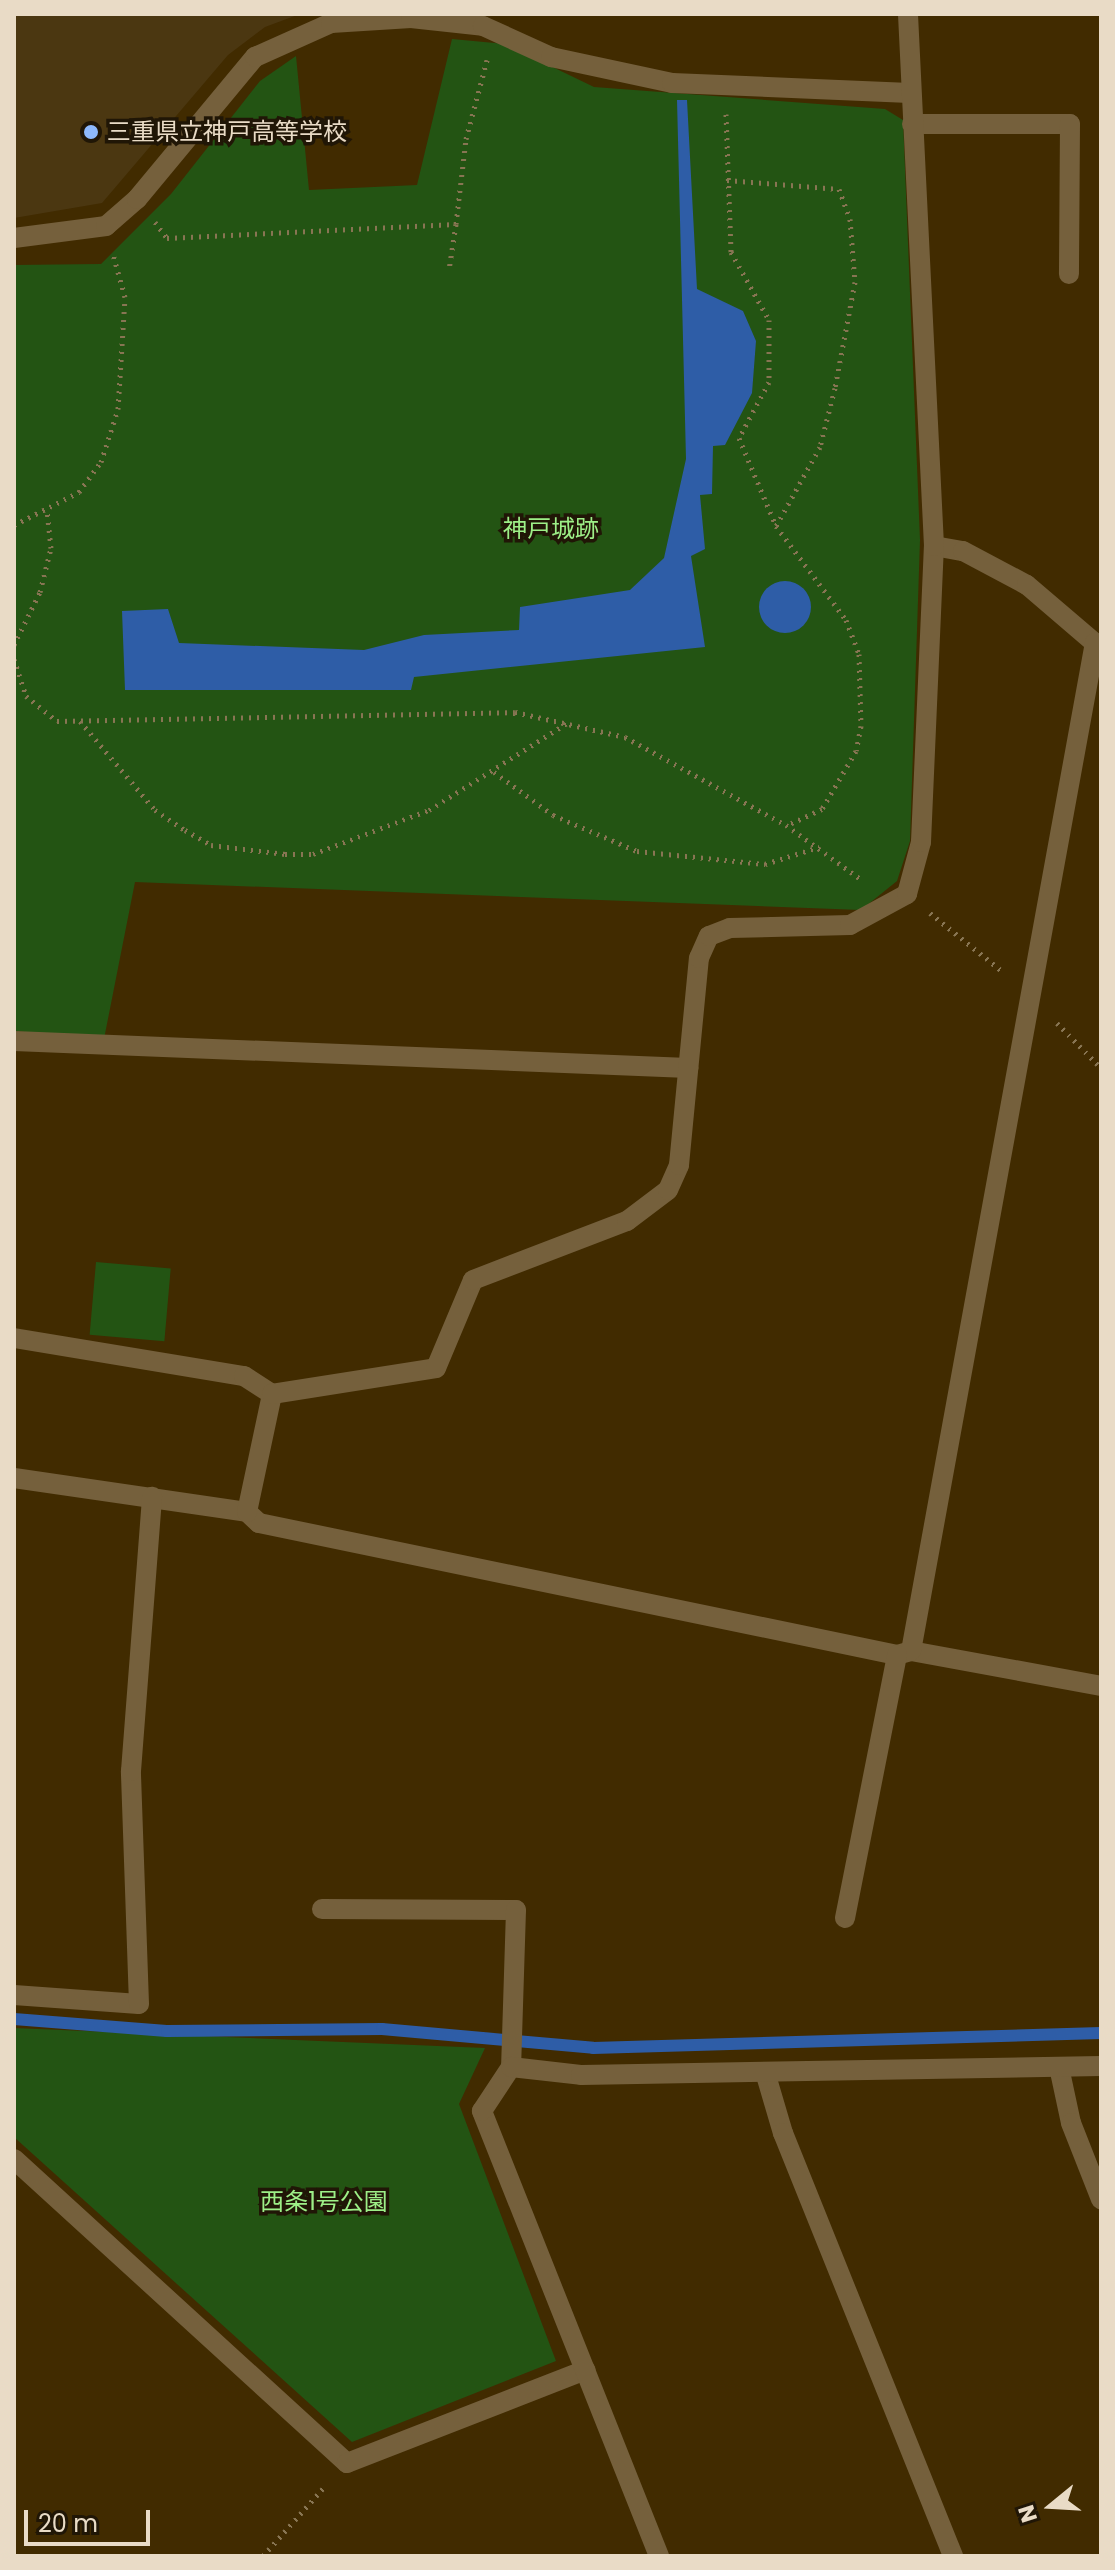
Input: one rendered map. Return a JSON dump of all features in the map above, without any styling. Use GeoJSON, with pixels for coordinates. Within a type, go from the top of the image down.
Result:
{"type":"FeatureCollection","features":[{"type":"Feature","properties":{"kind":"street"},"geometry":{"type":"LineString","coordinates":[[14,1338],[244,1376],[272,1394],[436,1368],[473,1280],[640,1214],[668,1190],[679,1165],[699,958],[709,936],[730,928],[850,925],[907,894],[921,842],[934,546],[908,14]]}},
{"type":"Feature","properties":{"kind":"street"},"geometry":{"type":"LineString","coordinates":[[14,238],[106,226],[137,199],[255,57],[287,37],[373,18],[487,24],[605,73],[725,86],[910,93]]}},
{"type":"Feature","properties":{"kind":"street"},"geometry":{"type":"LineString","coordinates":[[912,124],[1070,124],[1069,274]]}},
{"type":"Feature","properties":{"kind":"street"},"geometry":{"type":"LineString","coordinates":[[845,1918],[904,1653],[1098,642],[1027,585],[963,551],[934,546]]}},
{"type":"Feature","properties":{"kind":"street"},"geometry":{"type":"LineString","coordinates":[[14,1041],[688,1068]]}},
{"type":"Feature","properties":{"kind":"street"},"geometry":{"type":"LineString","coordinates":[[247,1512],[272,1394]]}},
{"type":"Feature","properties":{"kind":"street"},"geometry":{"type":"LineString","coordinates":[[14,1478],[247,1512],[259,1523],[904,1653],[1101,1686]]}},
{"type":"Feature","properties":{"kind":"street"},"geometry":{"type":"LineString","coordinates":[[14,1995],[139,2004],[131,1771],[152,1497]]}},
{"type":"Feature","properties":{"kind":"street"},"geometry":{"type":"LineString","coordinates":[[322,1909],[516,1910],[511,2067],[482,2111],[659,2556]]}},
{"type":"Feature","properties":{"kind":"street"},"geometry":{"type":"LineString","coordinates":[[511,2067],[581,2075],[1101,2066]]}},
{"type":"Feature","properties":{"kind":"street"},"geometry":{"type":"LineString","coordinates":[[1059,2067],[1071,2123],[1101,2199]]}},
{"type":"Feature","properties":{"kind":"street"},"geometry":{"type":"LineString","coordinates":[[765,2072],[783,2133],[953,2556]]}},
{"type":"Feature","properties":{"kind":"street"},"geometry":{"type":"LineString","coordinates":[[14,2159],[343,2460],[585,2370]]}},
{"type":"Feature","properties":{"kind":"path"},"geometry":{"type":"LineString","coordinates":[[449,270],[466,139],[487,24]]}},
{"type":"Feature","properties":{"kind":"path"},"geometry":{"type":"LineString","coordinates":[[725,86],[731,252],[769,320],[769,382],[739,438],[776,526],[846,620],[863,689],[856,751],[840,783],[822,809],[786,825]]}},
{"type":"Feature","properties":{"kind":"path"},"geometry":{"type":"LineString","coordinates":[[727,180],[839,189],[850,219],[855,282],[835,388],[820,447],[776,526]]}},
{"type":"Feature","properties":{"kind":"path"},"geometry":{"type":"LineString","coordinates":[[137,199],[167,238],[456,224]]}},
{"type":"Feature","properties":{"kind":"path"},"geometry":{"type":"LineString","coordinates":[[14,525],[47,512],[79,492],[101,462],[118,409],[125,297],[106,226]]}},
{"type":"Feature","properties":{"kind":"path"},"geometry":{"type":"LineString","coordinates":[[14,645],[40,592],[51,548],[47,512]]}},
{"type":"Feature","properties":{"kind":"path"},"geometry":{"type":"LineString","coordinates":[[14,659],[40,713],[80,721],[515,712],[625,737],[786,825],[819,847],[871,890],[907,894]]}},
{"type":"Feature","properties":{"kind":"path"},"geometry":{"type":"LineString","coordinates":[[80,721],[155,810],[211,845],[313,854],[429,810],[494,772],[568,722]]}},
{"type":"Feature","properties":{"kind":"path"},"geometry":{"type":"LineString","coordinates":[[494,772],[553,815],[637,851],[765,864],[819,847]]}},
{"type":"Feature","properties":{"kind":"path"},"geometry":{"type":"LineString","coordinates":[[263,2556],[343,2460]]}},
{"type":"Feature","properties":{"kind":"shaded area","name":"三重県立神戸高等学校"},"geometry":{"type":"Polygon","coordinates":[[[14,14],[300,14],[265,27],[228,55],[102,203],[14,218],[14,14]]]}},
{"type":"Feature","properties":{"kind":"green space","name":"神戸城跡"},"geometry":{"type":"Polygon","coordinates":[[[452,39],[505,44],[594,87],[885,109],[903,120],[920,540],[910,841],[897,881],[861,910],[135,882],[104,1039],[14,1031],[14,265],[101,264],[171,194],[260,81],[296,56],[309,190],[417,185],[452,39]]]}},
{"type":"Feature","properties":{"kind":"green space"},"geometry":{"type":"Polygon","coordinates":[[[96,1262],[171,1269],[164,1341],[90,1335],[96,1262]]]}},
{"type":"Feature","properties":{"kind":"green space","name":"西条1号公園"},"geometry":{"type":"Polygon","coordinates":[[[14,2028],[485,2048],[459,2104],[556,2361],[352,2442],[14,2137],[14,2028]]]}},
{"type":"Feature","properties":{"kind":"water"},"geometry":{"type":"Polygon","coordinates":[[[677,100],[687,100],[697,289],[743,311],[756,341],[752,393],[725,445],[713,446],[712,494],[700,495],[705,549],[691,556],[705,647],[414,677],[411,690],[125,690],[122,611],[168,609],[179,643],[364,650],[424,635],[519,630],[520,607],[630,590],[664,558],[686,459],[677,100]]]}},
{"type":"Feature","properties":{"kind":"water"},"geometry":{"type":"Polygon","coordinates":[[[785,581],[803,589],[811,607],[803,625],[785,633],[767,625],[759,607],[767,589],[785,581]]]}},
{"type":"Feature","properties":{"kind":"waterway"},"geometry":{"type":"LineString","coordinates":[[14,2019],[167,2031],[382,2029],[593,2048],[1101,2033]]}},
{"type":"Feature","properties":{"kind":"place","name":"三重県立神戸高等学校"},"geometry":{"type":"Point","coordinates":[91,132]}}]}
